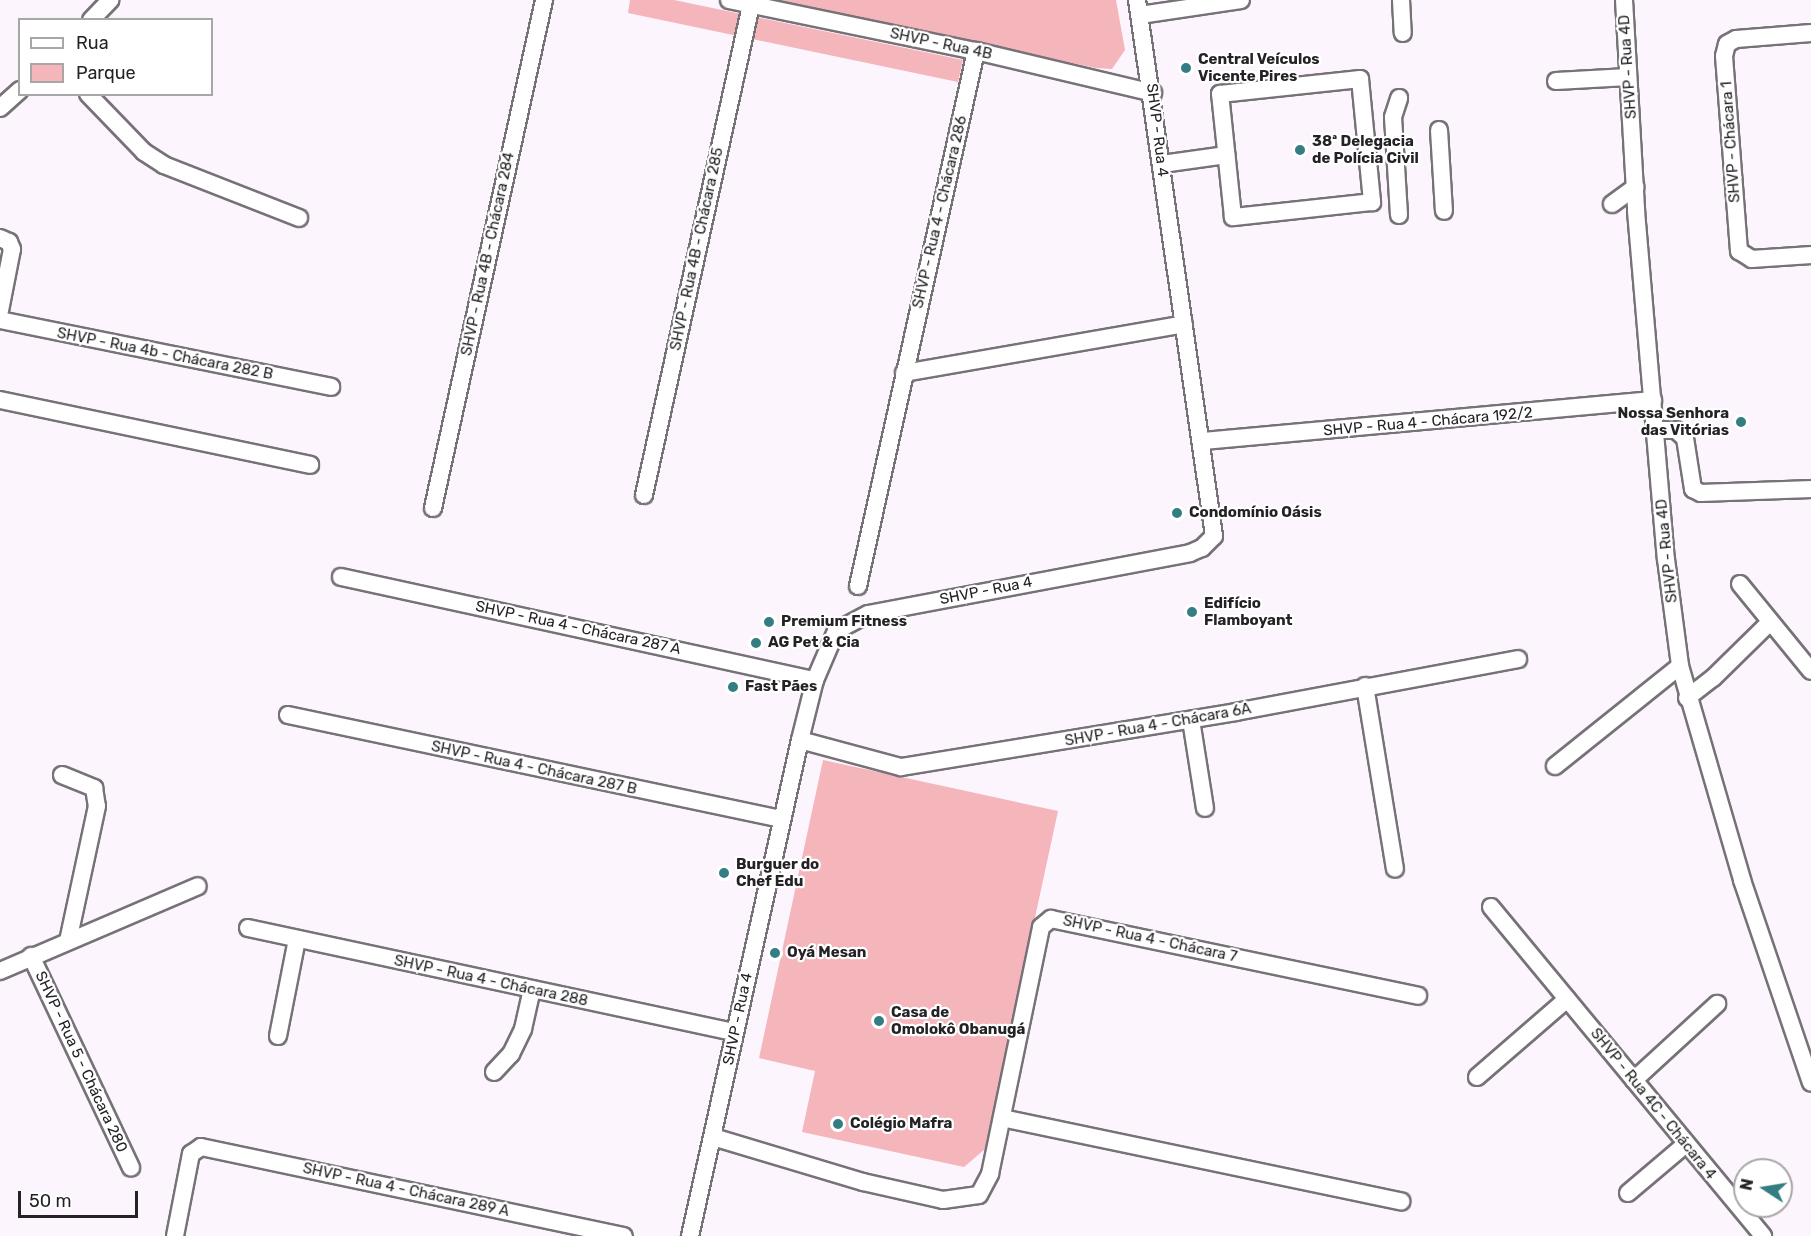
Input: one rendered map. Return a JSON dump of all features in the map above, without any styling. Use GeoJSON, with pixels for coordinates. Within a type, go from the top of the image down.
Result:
{"type":"FeatureCollection","features":[{"type":"Feature","properties":{"kind":"street"},"geometry":{"type":"LineString","coordinates":[[93,18],[110,0]]}},
{"type":"Feature","properties":{"kind":"street","name":"SHVP - Rua 4B - Chácara 284"},"geometry":{"type":"LineString","coordinates":[[433,508],[544,0]]}},
{"type":"Feature","properties":{"kind":"street","name":"SHVP - Rua 4B"},"geometry":{"type":"LineString","coordinates":[[729,0],[976,51],[1153,93]]}},
{"type":"Feature","properties":{"kind":"street"},"geometry":{"type":"LineString","coordinates":[[1139,8],[1241,0]]}},
{"type":"Feature","properties":{"kind":"street"},"geometry":{"type":"LineString","coordinates":[[1401,0],[1403,33]]}},
{"type":"Feature","properties":{"kind":"street","name":"SHVP - Rua 4D"},"geometry":{"type":"LineString","coordinates":[[1624,0],[1636,211],[1680,666],[1687,698],[1742,880],[1811,1083]]}},
{"type":"Feature","properties":{"kind":"street","name":"SHVP - Rua 4B - Chácara 285"},"geometry":{"type":"LineString","coordinates":[[644,495],[751,5]]}},
{"type":"Feature","properties":{"kind":"street","name":"SHVP - Rua 4"},"geometry":{"type":"LineString","coordinates":[[690,1236],[800,740],[815,680],[836,631],[868,614],[1202,548],[1214,536],[1215,527],[1203,441],[1139,8]]}},
{"type":"Feature","properties":{"kind":"street","name":"SHVP - Chácara 1"},"geometry":{"type":"LineString","coordinates":[[1811,33],[1736,39],[1727,44],[1724,56],[1739,251],[1752,259],[1811,255]]}},
{"type":"Feature","properties":{"kind":"street","name":"SHVP - Rua 4 - Chácara 286"},"geometry":{"type":"LineString","coordinates":[[858,586],[976,51]]}},
{"type":"Feature","properties":{"kind":"street"},"geometry":{"type":"LineString","coordinates":[[1556,81],[1628,76]]}},
{"type":"Feature","properties":{"kind":"street"},"geometry":{"type":"LineString","coordinates":[[1360,79],[1372,202],[1233,217],[1226,155],[1220,94],[1360,79]]}},
{"type":"Feature","properties":{"kind":"street"},"geometry":{"type":"LineString","coordinates":[[0,108],[18,92]]}},
{"type":"Feature","properties":{"kind":"street"},"geometry":{"type":"LineString","coordinates":[[90,96],[144,152],[164,165],[299,218]]}},
{"type":"Feature","properties":{"kind":"street"},"geometry":{"type":"LineString","coordinates":[[1399,98],[1394,117],[1399,215]]}},
{"type":"Feature","properties":{"kind":"street"},"geometry":{"type":"LineString","coordinates":[[1439,130],[1444,211]]}},
{"type":"Feature","properties":{"kind":"street"},"geometry":{"type":"LineString","coordinates":[[1162,164],[1226,155]]}},
{"type":"Feature","properties":{"kind":"street"},"geometry":{"type":"LineString","coordinates":[[1635,187],[1612,204],[1636,211]]}},
{"type":"Feature","properties":{"kind":"street"},"geometry":{"type":"LineString","coordinates":[[0,238],[9,242],[12,249],[0,311]]}},
{"type":"Feature","properties":{"kind":"street","name":"SHVP - Rua 4b - Chácara 282 B"},"geometry":{"type":"LineString","coordinates":[[0,320],[331,387]]}},
{"type":"Feature","properties":{"kind":"street"},"geometry":{"type":"LineString","coordinates":[[904,373],[1184,324]]}},
{"type":"Feature","properties":{"kind":"street"},"geometry":{"type":"LineString","coordinates":[[0,400],[310,465]]}},
{"type":"Feature","properties":{"kind":"street","name":"SHVP - Rua 4 - Chácara 192/2"},"geometry":{"type":"LineString","coordinates":[[1203,441],[1653,400]]}},
{"type":"Feature","properties":{"kind":"street"},"geometry":{"type":"LineString","coordinates":[[1656,430],[1676,430],[1685,438],[1693,489],[1701,493],[1811,489]]}},
{"type":"Feature","properties":{"kind":"street","name":"SHVP - Rua 4 - Chácara 287 A"},"geometry":{"type":"LineString","coordinates":[[341,577],[815,680]]}},
{"type":"Feature","properties":{"kind":"street"},"geometry":{"type":"LineString","coordinates":[[1740,584],[1811,671]]}},
{"type":"Feature","properties":{"kind":"street"},"geometry":{"type":"LineString","coordinates":[[1687,698],[1713,678],[1770,622]]}},
{"type":"Feature","properties":{"kind":"street","name":"SHVP - Rua 4 - Chácara 6A"},"geometry":{"type":"LineString","coordinates":[[800,740],[901,767],[1191,720],[1518,659]]}},
{"type":"Feature","properties":{"kind":"street"},"geometry":{"type":"LineString","coordinates":[[1555,766],[1680,666]]}},
{"type":"Feature","properties":{"kind":"street"},"geometry":{"type":"LineString","coordinates":[[1365,686],[1395,868]]}},
{"type":"Feature","properties":{"kind":"street","name":"SHVP - Rua 4 - Chácara 287 B"},"geometry":{"type":"LineString","coordinates":[[288,715],[781,819]]}},
{"type":"Feature","properties":{"kind":"street"},"geometry":{"type":"LineString","coordinates":[[1191,720],[1205,808]]}},
{"type":"Feature","properties":{"kind":"street"},"geometry":{"type":"LineString","coordinates":[[62,775],[94,788],[98,806],[68,941]]}},
{"type":"Feature","properties":{"kind":"street","name":"SHVP - Rua 5 - Chácara 280"},"geometry":{"type":"LineString","coordinates":[[0,971],[198,886]]}},
{"type":"Feature","properties":{"kind":"street","name":"SHVP - Rua 4C - Chácara 4"},"geometry":{"type":"LineString","coordinates":[[1491,907],[1762,1236]]}},
{"type":"Feature","properties":{"kind":"street","name":"SHVP - Rua 4 - Chácara 7"},"geometry":{"type":"LineString","coordinates":[[713,1137],[863,1182],[956,1201],[973,1198],[984,1189],[1002,1118],[1041,927],[1046,921],[1057,919],[1418,996]]}},
{"type":"Feature","properties":{"kind":"street","name":"SHVP - Rua 4 - Chácara 288"},"geometry":{"type":"LineString","coordinates":[[248,928],[735,1032]]}},
{"type":"Feature","properties":{"kind":"street"},"geometry":{"type":"LineString","coordinates":[[278,1036],[297,939]]}},
{"type":"Feature","properties":{"kind":"street","name":"SHVP - Rua 5 - Chácara 280"},"geometry":{"type":"LineString","coordinates":[[32,956],[131,1168]]}},
{"type":"Feature","properties":{"kind":"street"},"geometry":{"type":"LineString","coordinates":[[494,1072],[511,1054],[523,1029],[532,989]]}},
{"type":"Feature","properties":{"kind":"street"},"geometry":{"type":"LineString","coordinates":[[1477,1077],[1567,999]]}},
{"type":"Feature","properties":{"kind":"street"},"geometry":{"type":"LineString","coordinates":[[1634,1080],[1717,1004]]}},
{"type":"Feature","properties":{"kind":"street"},"geometry":{"type":"LineString","coordinates":[[1002,1118],[1401,1201]]}},
{"type":"Feature","properties":{"kind":"street"},"geometry":{"type":"LineString","coordinates":[[1628,1193],[1686,1144]]}},
{"type":"Feature","properties":{"kind":"street","name":"SHVP - Rua 4 - Chácara 289 A"},"geometry":{"type":"LineString","coordinates":[[175,1236],[191,1154],[201,1146],[624,1236]]}},
{"type":"Feature","properties":{"kind":"green space"},"geometry":{"type":"Polygon","coordinates":[[[630,0],[674,0],[963,60],[958,82],[628,13],[630,0]]]}},
{"type":"Feature","properties":{"kind":"green space"},"geometry":{"type":"Polygon","coordinates":[[[769,0],[1116,0],[1125,50],[1112,69],[1096,68],[769,0]]]}},
{"type":"Feature","properties":{"kind":"green space"},"geometry":{"type":"Polygon","coordinates":[[[823,760],[1058,811],[985,1149],[964,1167],[802,1132],[815,1071],[759,1058],[823,760]]]}},
{"type":"Feature","properties":{"kind":"place","name":"Central Veículos Vicente Pires"},"geometry":{"type":"Point","coordinates":[1186,68]}},
{"type":"Feature","properties":{"kind":"place","name":"38ª Delegacia de Polícia Civil"},"geometry":{"type":"Point","coordinates":[1300,150]}},
{"type":"Feature","properties":{"kind":"place","name":"Nossa Senhora das Vitórias"},"geometry":{"type":"Point","coordinates":[1741,422]}},
{"type":"Feature","properties":{"kind":"place","name":"Condomínio Oásis"},"geometry":{"type":"Point","coordinates":[1177,513]}},
{"type":"Feature","properties":{"kind":"place","name":"Edifício Flamboyant"},"geometry":{"type":"Point","coordinates":[1192,612]}},
{"type":"Feature","properties":{"kind":"place","name":"Premium Fitness"},"geometry":{"type":"Point","coordinates":[769,622]}},
{"type":"Feature","properties":{"kind":"place","name":"AG Pet & Cia"},"geometry":{"type":"Point","coordinates":[756,643]}},
{"type":"Feature","properties":{"kind":"place","name":"Fast Pães"},"geometry":{"type":"Point","coordinates":[733,687]}},
{"type":"Feature","properties":{"kind":"place","name":"Burguer do Chef Edu"},"geometry":{"type":"Point","coordinates":[724,873]}},
{"type":"Feature","properties":{"kind":"place","name":"Oyá Mesan"},"geometry":{"type":"Point","coordinates":[775,953]}},
{"type":"Feature","properties":{"kind":"place","name":"Casa de Omolokô Obanugá"},"geometry":{"type":"Point","coordinates":[879,1021]}},
{"type":"Feature","properties":{"kind":"place","name":"Colégio Mafra"},"geometry":{"type":"Point","coordinates":[838,1124]}}]}
